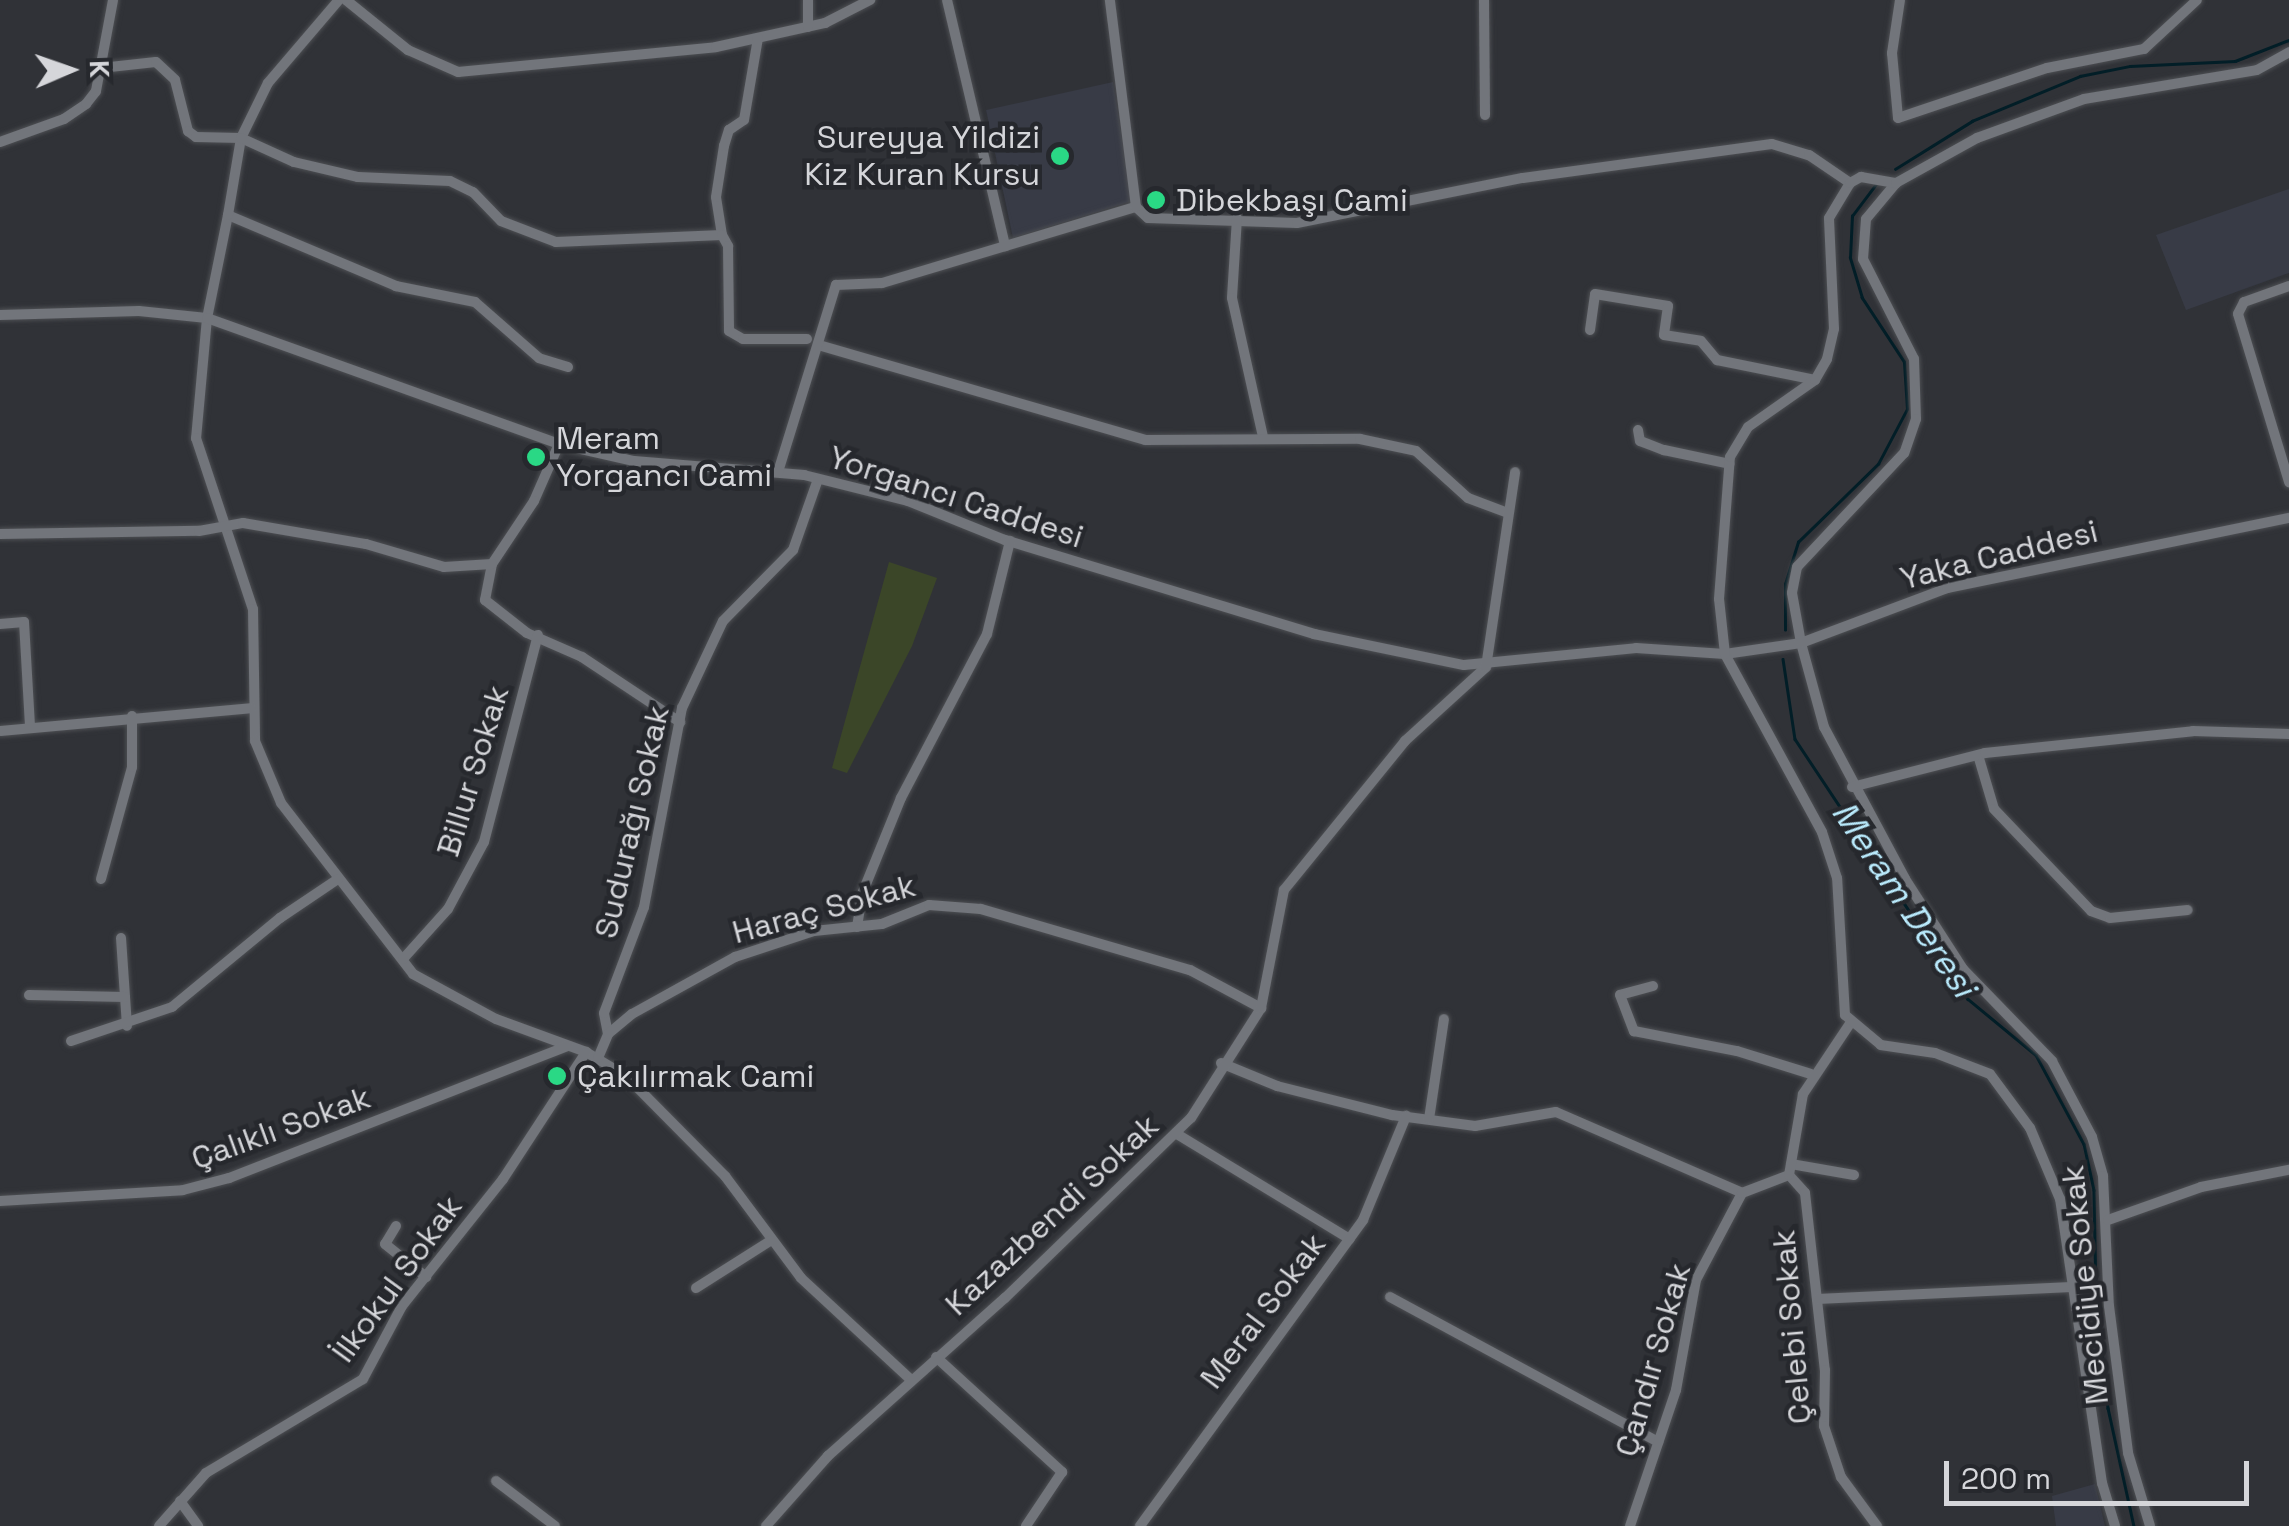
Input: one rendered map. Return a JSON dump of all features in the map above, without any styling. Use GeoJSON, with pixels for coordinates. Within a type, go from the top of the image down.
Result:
{"type":"FeatureCollection","features":[{"type":"Feature","properties":{"kind":"street"},"geometry":{"type":"LineString","coordinates":[[0,142],[64,119],[86,104],[100,68],[113,0]]}},
{"type":"Feature","properties":{"kind":"street"},"geometry":{"type":"LineString","coordinates":[[870,0],[808,27],[758,38],[458,72],[408,50],[343,0],[268,82],[242,138],[207,318],[196,438],[253,610],[254,741],[275,791],[338,879],[402,959],[440,992],[598,1058],[676,1122],[770,1241],[908,1378]]}},
{"type":"Feature","properties":{"kind":"street"},"geometry":{"type":"LineString","coordinates":[[808,0],[808,27]]}},
{"type":"Feature","properties":{"kind":"street"},"geometry":{"type":"LineString","coordinates":[[947,0],[1006,246]]}},
{"type":"Feature","properties":{"kind":"street"},"geometry":{"type":"LineString","coordinates":[[1110,0],[1136,208],[1148,218],[1297,223],[1523,178],[1772,144],[1809,155],[1850,183]]}},
{"type":"Feature","properties":{"kind":"street"},"geometry":{"type":"LineString","coordinates":[[1484,0],[1485,116]]}},
{"type":"Feature","properties":{"kind":"street"},"geometry":{"type":"LineString","coordinates":[[1900,0],[1892,53],[1898,118],[2048,68],[2144,50],[2198,0]]}},
{"type":"Feature","properties":{"kind":"street"},"geometry":{"type":"LineString","coordinates":[[758,38],[744,120],[729,130],[716,197],[722,235],[728,246],[729,331],[742,339],[807,340]]}},
{"type":"Feature","properties":{"kind":"street"},"geometry":{"type":"LineString","coordinates":[[2115,1526],[2102,1483],[2060,1199],[2045,1158],[2009,1094],[1967,1062],[1881,1045],[1851,1022],[1842,998],[1837,878],[1822,832],[1726,654],[1719,599],[1730,464],[1748,427],[1814,380],[1834,329],[1829,218],[1850,183],[1861,177],[1896,183],[1977,138],[2084,99],[2257,70],[2289,52]]}},
{"type":"Feature","properties":{"kind":"street"},"geometry":{"type":"LineString","coordinates":[[100,68],[156,62],[175,80],[188,130],[196,137],[242,138],[294,162],[358,177],[450,181],[472,192],[501,222],[556,242],[722,235]]}},
{"type":"Feature","properties":{"kind":"street","name":"Mecidiye Sokak"},"geometry":{"type":"LineString","coordinates":[[1896,183],[1866,219],[1863,260],[1914,358],[1916,419],[1904,453],[1797,567],[1792,593],[1801,643],[1824,728],[1852,787],[1963,969],[2022,1024],[2060,1074],[2092,1137],[2108,1220],[2109,1306],[2128,1453],[2150,1526]]}},
{"type":"Feature","properties":{"kind":"street"},"geometry":{"type":"LineString","coordinates":[[778,472],[822,346],[824,315],[836,286],[882,283],[1136,208]]}},
{"type":"Feature","properties":{"kind":"street"},"geometry":{"type":"LineString","coordinates":[[228,215],[396,286],[475,302],[539,358],[568,367]]}},
{"type":"Feature","properties":{"kind":"street"},"geometry":{"type":"LineString","coordinates":[[1237,218],[1232,298],[1263,437]]}},
{"type":"Feature","properties":{"kind":"street"},"geometry":{"type":"LineString","coordinates":[[2289,286],[2244,302],[2238,314],[2289,482]]}},
{"type":"Feature","properties":{"kind":"street"},"geometry":{"type":"LineString","coordinates":[[1590,330],[1595,294],[1668,306],[1664,335],[1701,341],[1717,360],[1814,380]]}},
{"type":"Feature","properties":{"kind":"street","name":"Yorgancı Caddesi"},"geometry":{"type":"LineString","coordinates":[[0,315],[139,311],[207,318],[559,444],[634,461],[818,478],[908,502],[1010,541],[1314,634],[1486,666],[1636,648],[1726,654]]}},
{"type":"Feature","properties":{"kind":"street"},"geometry":{"type":"LineString","coordinates":[[822,346],[1145,440],[1360,439],[1416,451],[1468,498],[1508,513]]}},
{"type":"Feature","properties":{"kind":"street"},"geometry":{"type":"LineString","coordinates":[[1638,430],[1640,441],[1664,450],[1730,464]]}},
{"type":"Feature","properties":{"kind":"street"},"geometry":{"type":"LineString","coordinates":[[559,444],[534,501],[492,564],[484,600],[680,722]]}},
{"type":"Feature","properties":{"kind":"street"},"geometry":{"type":"LineString","coordinates":[[1486,666],[1515,472]]}},
{"type":"Feature","properties":{"kind":"street","name":"Sudurağı Sokak"},"geometry":{"type":"LineString","coordinates":[[608,1034],[604,1014],[644,907],[680,722],[722,620],[794,550],[818,478]]}},
{"type":"Feature","properties":{"kind":"street","name":"Yaka Caddesi"},"geometry":{"type":"LineString","coordinates":[[1726,654],[1801,643],[1947,588],[2289,518]]}},
{"type":"Feature","properties":{"kind":"street"},"geometry":{"type":"LineString","coordinates":[[0,534],[224,528],[243,523],[366,544],[444,567],[492,564]]}},
{"type":"Feature","properties":{"kind":"street"},"geometry":{"type":"LineString","coordinates":[[856,926],[862,894],[901,798],[987,634],[1010,541]]}},
{"type":"Feature","properties":{"kind":"street"},"geometry":{"type":"LineString","coordinates":[[0,624],[24,622],[30,725]]}},
{"type":"Feature","properties":{"kind":"street","name":"Billur Sokak"},"geometry":{"type":"LineString","coordinates":[[402,959],[448,909],[484,842],[538,636]]}},
{"type":"Feature","properties":{"kind":"street","name":"Kazazbendi Sokak"},"geometry":{"type":"LineString","coordinates":[[766,1526],[908,1378],[936,1357],[1177,1134],[1220,1063],[1261,1008],[1284,890],[1405,741],[1486,666]]}},
{"type":"Feature","properties":{"kind":"street"},"geometry":{"type":"LineString","coordinates":[[0,731],[30,725],[251,708]]}},
{"type":"Feature","properties":{"kind":"street"},"geometry":{"type":"LineString","coordinates":[[101,878],[132,767],[132,716]]}},
{"type":"Feature","properties":{"kind":"street"},"geometry":{"type":"LineString","coordinates":[[1852,787],[1978,755],[2193,731],[2289,734]]}},
{"type":"Feature","properties":{"kind":"street"},"geometry":{"type":"LineString","coordinates":[[1978,755],[1994,809],[2091,911],[2110,918],[2188,910]]}},
{"type":"Feature","properties":{"kind":"street"},"geometry":{"type":"LineString","coordinates":[[70,1041],[127,1026],[172,1007],[280,918],[338,879]]}},
{"type":"Feature","properties":{"kind":"street","name":"Haraç Sokak"},"geometry":{"type":"LineString","coordinates":[[608,1034],[735,957],[814,932],[856,926],[929,904],[981,909],[1190,970],[1261,1008]]}},
{"type":"Feature","properties":{"kind":"street"},"geometry":{"type":"LineString","coordinates":[[121,938],[127,1026]]}},
{"type":"Feature","properties":{"kind":"street"},"geometry":{"type":"LineString","coordinates":[[1653,986],[1620,995],[1634,1032],[1738,1051],[1811,1074]]}},
{"type":"Feature","properties":{"kind":"street"},"geometry":{"type":"LineString","coordinates":[[30,995],[125,997]]}},
{"type":"Feature","properties":{"kind":"street"},"geometry":{"type":"LineString","coordinates":[[1429,1119],[1444,1019]]}},
{"type":"Feature","properties":{"kind":"street"},"geometry":{"type":"LineString","coordinates":[[1790,1170],[1811,1074],[1851,1022]]}},
{"type":"Feature","properties":{"kind":"street"},"geometry":{"type":"LineString","coordinates":[[598,1058],[608,1034]]}},
{"type":"Feature","properties":{"kind":"street","name":"Çalıklı Sokak"},"geometry":{"type":"LineString","coordinates":[[0,1201],[183,1190],[229,1178],[567,1046]]}},
{"type":"Feature","properties":{"kind":"street","name":"İlkokul Sokak"},"geometry":{"type":"LineString","coordinates":[[159,1526],[206,1473],[363,1379],[402,1306],[503,1179],[586,1052]]}},
{"type":"Feature","properties":{"kind":"street"},"geometry":{"type":"LineString","coordinates":[[1220,1063],[1278,1086],[1406,1116],[1475,1126],[1556,1112],[1742,1193],[1790,1170],[1854,1176]]}},
{"type":"Feature","properties":{"kind":"street","name":"Meral Sokak"},"geometry":{"type":"LineString","coordinates":[[1140,1526],[1350,1239],[1382,1185],[1406,1116]]}},
{"type":"Feature","properties":{"kind":"street"},"geometry":{"type":"LineString","coordinates":[[1177,1134],[1350,1239]]}},
{"type":"Feature","properties":{"kind":"street","name":"Çelebi Sokak"},"geometry":{"type":"LineString","coordinates":[[1790,1170],[1804,1194],[1817,1299],[1824,1426],[1841,1477],[1877,1526]]}},
{"type":"Feature","properties":{"kind":"street"},"geometry":{"type":"LineString","coordinates":[[2108,1220],[2201,1187],[2288,1170]]}},
{"type":"Feature","properties":{"kind":"street","name":"Çandır Sokak"},"geometry":{"type":"LineString","coordinates":[[1630,1526],[1676,1390],[1696,1280],[1742,1193]]}},
{"type":"Feature","properties":{"kind":"street"},"geometry":{"type":"LineString","coordinates":[[396,1226],[385,1244],[426,1278]]}},
{"type":"Feature","properties":{"kind":"street"},"geometry":{"type":"LineString","coordinates":[[696,1288],[770,1241]]}},
{"type":"Feature","properties":{"kind":"street"},"geometry":{"type":"LineString","coordinates":[[1817,1299],[2072,1287]]}},
{"type":"Feature","properties":{"kind":"street"},"geometry":{"type":"LineString","coordinates":[[1390,1297],[1658,1442]]}},
{"type":"Feature","properties":{"kind":"street"},"geometry":{"type":"LineString","coordinates":[[936,1357],[1062,1472],[1026,1526]]}},
{"type":"Feature","properties":{"kind":"street"},"geometry":{"type":"LineString","coordinates":[[496,1481],[555,1526]]}},
{"type":"Feature","properties":{"kind":"street"},"geometry":{"type":"LineString","coordinates":[[180,1501],[198,1526]]}},
{"type":"Feature","properties":{"kind":"shaded area","name":"Sureyya Yildizi Kiz Kuran Kursu"},"geometry":{"type":"Polygon","coordinates":[[[1113,82],[1132,201],[1013,238],[986,110],[1113,82]]]}},
{"type":"Feature","properties":{"kind":"shaded area"},"geometry":{"type":"Polygon","coordinates":[[[2289,189],[2289,273],[2186,310],[2156,235],[2289,189]]]}},
{"type":"Feature","properties":{"kind":"shaded area"},"geometry":{"type":"Polygon","coordinates":[[[2095,1484],[2105,1526],[2056,1526],[2052,1496],[2095,1484]]]}},
{"type":"Feature","properties":{"kind":"green space"},"geometry":{"type":"Polygon","coordinates":[[[889,562],[937,578],[912,646],[847,773],[832,768],[889,562]]]}},
{"type":"Feature","properties":{"kind":"waterway","name":"Meram Deresi"},"geometry":{"type":"LineString","coordinates":[[1895,169],[1972,121],[2080,76],[2130,66],[2235,61],[2289,40]]}},
{"type":"Feature","properties":{"kind":"waterway","name":"Meram Deresi"},"geometry":{"type":"LineString","coordinates":[[1785,630],[1785,584],[1798,542],[1878,464],[1907,409],[1904,362],[1862,298],[1850,258],[1852,216],[1875,185]]}},
{"type":"Feature","properties":{"kind":"waterway","name":"Meram Deresi"},"geometry":{"type":"LineString","coordinates":[[1783,659],[1795,739],[1968,999],[2036,1055],[2084,1144],[2094,1190],[2096,1296],[2108,1408],[2134,1526]]}},
{"type":"Feature","properties":{"kind":"place","name":"Sureyya Yildizi Kiz Kuran Kursu"},"geometry":{"type":"Point","coordinates":[1060,156]}},
{"type":"Feature","properties":{"kind":"place","name":"Dibekbaşı Cami"},"geometry":{"type":"Point","coordinates":[1156,200]}},
{"type":"Feature","properties":{"kind":"place","name":"Meram Yorgancı Cami"},"geometry":{"type":"Point","coordinates":[536,457]}},
{"type":"Feature","properties":{"kind":"place","name":"Çakılırmak Cami"},"geometry":{"type":"Point","coordinates":[557,1076]}}]}
